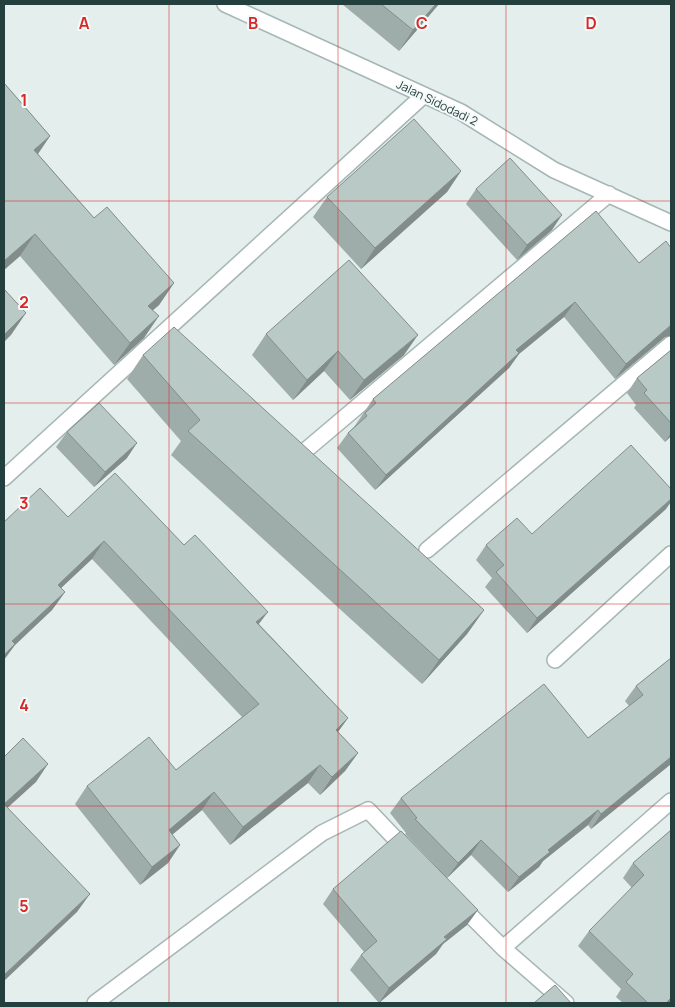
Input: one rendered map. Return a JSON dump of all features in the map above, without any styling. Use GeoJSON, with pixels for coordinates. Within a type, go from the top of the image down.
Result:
{"type":"FeatureCollection","features":[{"type":"Feature","properties":{"kind":"street","name":"Jalan Sidodadi 2"},"geometry":{"type":"LineString","coordinates":[[225,4],[461,112],[554,170],[671,223]]}},
{"type":"Feature","properties":{"kind":"street"},"geometry":{"type":"LineString","coordinates":[[4,478],[424,95]]}},
{"type":"Feature","properties":{"kind":"street"},"geometry":{"type":"LineString","coordinates":[[306,450],[609,194]]}},
{"type":"Feature","properties":{"kind":"street"},"geometry":{"type":"LineString","coordinates":[[427,550],[671,344]]}},
{"type":"Feature","properties":{"kind":"street"},"geometry":{"type":"LineString","coordinates":[[555,660],[671,554]]}},
{"type":"Feature","properties":{"kind":"street"},"geometry":{"type":"LineString","coordinates":[[503,948],[671,801]]}},
{"type":"Feature","properties":{"kind":"street"},"geometry":{"type":"LineString","coordinates":[[95,1003],[322,834],[368,810],[422,865]]}},
{"type":"Feature","properties":{"kind":"street"},"geometry":{"type":"LineString","coordinates":[[449,893],[503,948],[566,1003]]}},
{"type":"Feature","properties":{"kind":"building"},"geometry":{"type":"Polygon","coordinates":[[[381,4],[436,4],[413,30],[381,4]]]}},
{"type":"Feature","properties":{"kind":"building"},"geometry":{"type":"Polygon","coordinates":[[[4,83],[50,136],[34,150],[94,218],[107,207],[174,283],[148,306],[159,316],[130,343],[35,234],[4,261],[4,83]]]}},
{"type":"Feature","properties":{"kind":"building"},"geometry":{"type":"Polygon","coordinates":[[[414,119],[461,171],[375,248],[327,197],[414,119]]]}},
{"type":"Feature","properties":{"kind":"building"},"geometry":{"type":"Polygon","coordinates":[[[510,158],[562,215],[527,245],[476,189],[510,158]]]}},
{"type":"Feature","properties":{"kind":"building"},"geometry":{"type":"Polygon","coordinates":[[[596,211],[639,263],[666,241],[671,248],[671,325],[626,364],[575,302],[516,350],[519,353],[386,475],[348,433],[367,416],[365,413],[376,403],[373,399],[596,211]]]}},
{"type":"Feature","properties":{"kind":"building"},"geometry":{"type":"Polygon","coordinates":[[[349,260],[418,335],[364,380],[338,351],[307,380],[266,334],[349,260]]]}},
{"type":"Feature","properties":{"kind":"building"},"geometry":{"type":"Polygon","coordinates":[[[4,289],[26,313],[4,335],[4,289]]]}},
{"type":"Feature","properties":{"kind":"building"},"geometry":{"type":"Polygon","coordinates":[[[174,327],[484,610],[439,660],[188,431],[200,420],[143,355],[174,327]]]}},
{"type":"Feature","properties":{"kind":"building"},"geometry":{"type":"Polygon","coordinates":[[[671,350],[671,423],[644,393],[647,390],[637,378],[671,350]]]}},
{"type":"Feature","properties":{"kind":"building"},"geometry":{"type":"Polygon","coordinates":[[[99,403],[137,443],[105,472],[67,432],[99,403]]]}},
{"type":"Feature","properties":{"kind":"building"},"geometry":{"type":"Polygon","coordinates":[[[631,445],[671,489],[671,499],[537,618],[496,572],[504,565],[486,545],[517,518],[532,534],[631,445]]]}},
{"type":"Feature","properties":{"kind":"building"},"geometry":{"type":"Polygon","coordinates":[[[115,473],[184,545],[195,535],[268,612],[256,622],[348,718],[336,730],[358,753],[332,777],[320,765],[243,827],[214,792],[169,830],[180,845],[152,867],[87,786],[149,737],[176,770],[259,704],[104,541],[58,585],[65,592],[12,641],[15,644],[4,655],[4,522],[40,488],[68,517],[115,473]]]}},
{"type":"Feature","properties":{"kind":"building"},"geometry":{"type":"Polygon","coordinates":[[[671,658],[671,757],[601,814],[598,810],[548,850],[550,852],[519,877],[481,840],[458,863],[415,819],[417,818],[401,798],[544,684],[588,738],[643,695],[636,686],[671,658]]]}},
{"type":"Feature","properties":{"kind":"building"},"geometry":{"type":"Polygon","coordinates":[[[23,738],[48,764],[4,804],[4,757],[23,738]]]}},
{"type":"Feature","properties":{"kind":"building"},"geometry":{"type":"Polygon","coordinates":[[[4,804],[90,894],[4,975],[4,804]]]}},
{"type":"Feature","properties":{"kind":"building"},"geometry":{"type":"Polygon","coordinates":[[[671,830],[671,998],[666,1003],[648,1003],[626,982],[633,974],[589,931],[644,875],[633,863],[671,830]]]}},
{"type":"Feature","properties":{"kind":"building"},"geometry":{"type":"Polygon","coordinates":[[[401,831],[478,910],[444,937],[447,939],[389,988],[361,955],[377,941],[333,889],[401,831]]]}},
{"type":"Feature","properties":{"kind":"building"},"geometry":{"type":"Polygon","coordinates":[[[555,985],[571,1003],[534,1003],[555,985]]]}}]}
